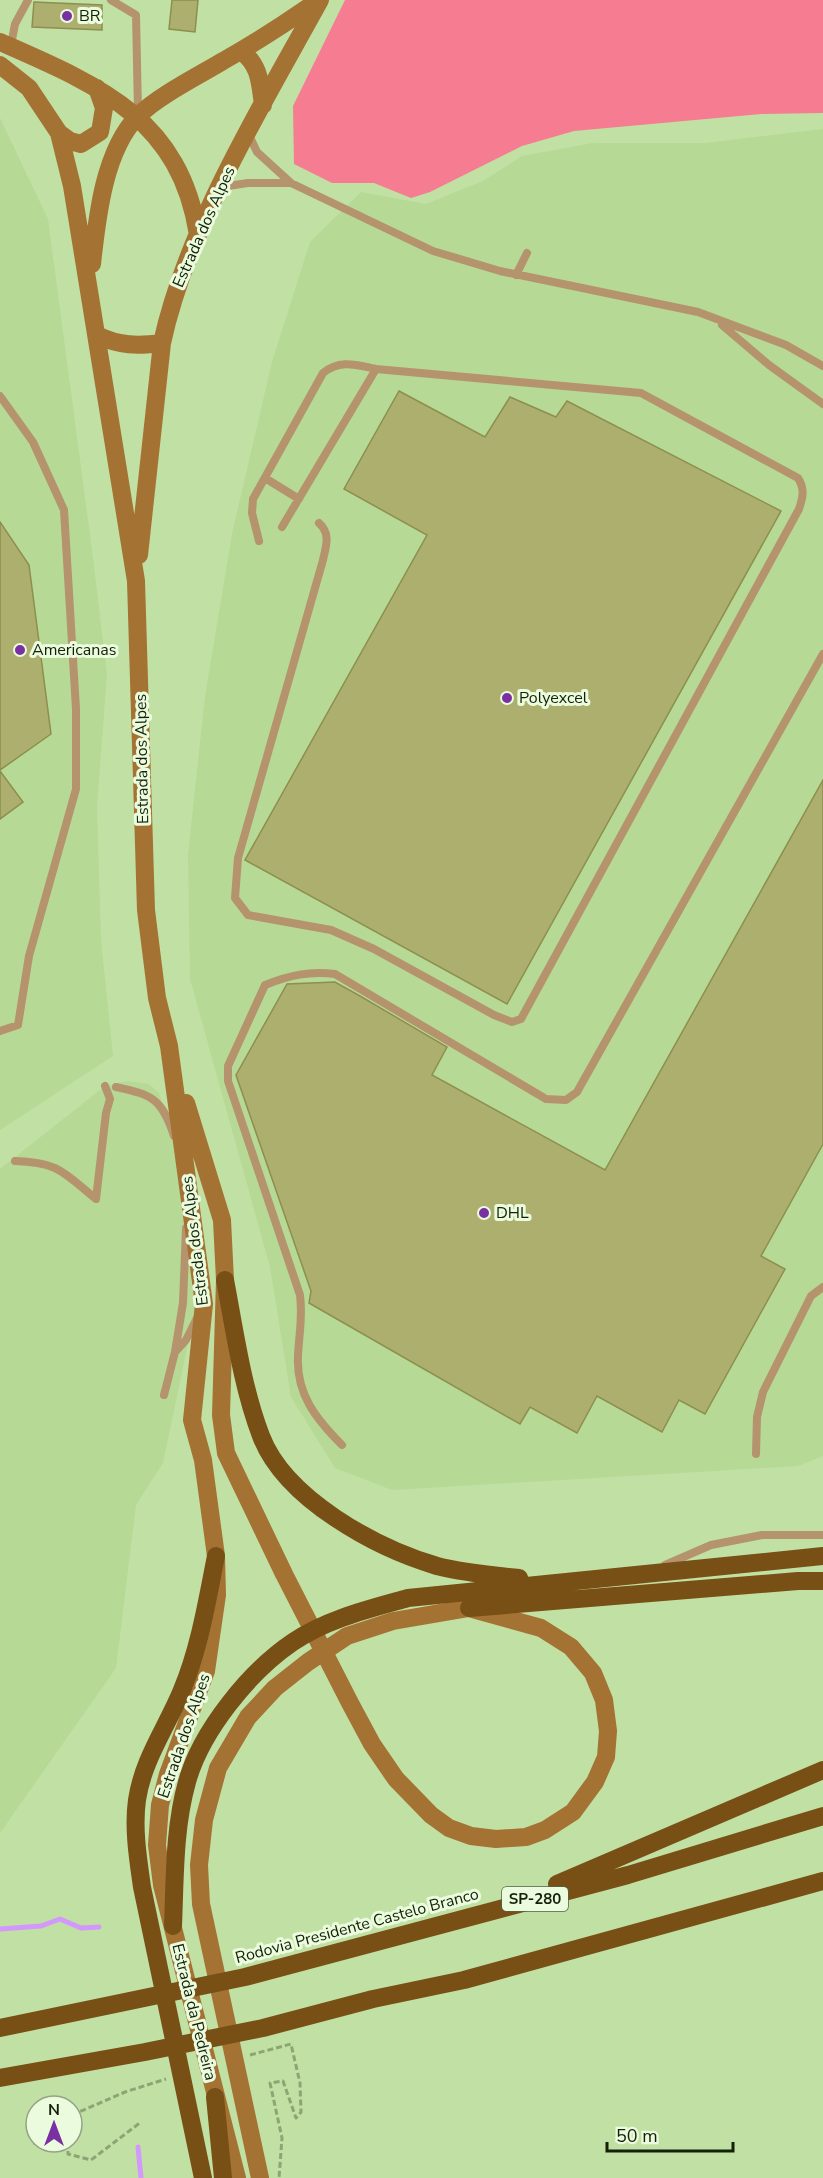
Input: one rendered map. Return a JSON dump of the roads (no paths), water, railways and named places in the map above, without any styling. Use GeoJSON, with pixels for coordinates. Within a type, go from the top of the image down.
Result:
{"type":"FeatureCollection","features":[{"type":"Feature","properties":{"kind":"highway"},"geometry":{"type":"LineString","coordinates":[[225,1280],[246,1390],[262,1438],[279,1465],[301,1490],[326,1511],[369,1537],[437,1566],[469,1573],[565,1583]]}},
{"type":"Feature","properties":{"kind":"highway"},"geometry":{"type":"LineString","coordinates":[[203,2178],[142,1887],[136,1844],[137,1801],[145,1766],[182,1690],[201,1634],[216,1556]]}},
{"type":"Feature","properties":{"kind":"highway"},"geometry":{"type":"LineString","coordinates":[[173,1926],[178,1831],[188,1779],[203,1744],[225,1710],[253,1678],[293,1642],[343,1617],[408,1598],[823,1556]]}},
{"type":"Feature","properties":{"kind":"highway"},"geometry":{"type":"LineString","coordinates":[[469,1608],[798,1581],[823,1581]]}},
{"type":"Feature","properties":{"kind":"highway"},"geometry":{"type":"LineString","coordinates":[[492,1911],[823,1770]]}},
{"type":"Feature","properties":{"kind":"highway","name":"Rodovia Presidente Castelo Branco"},"geometry":{"type":"LineString","coordinates":[[0,2028],[245,1977],[628,1875],[823,1816]]}},
{"type":"Feature","properties":{"kind":"highway"},"geometry":{"type":"LineString","coordinates":[[0,2078],[262,2028],[373,1998],[464,1980],[823,1881]]}},
{"type":"Feature","properties":{"kind":"highway"},"geometry":{"type":"LineString","coordinates":[[0,2089],[63,2067]]}},
{"type":"Feature","properties":{"kind":"highway"},"geometry":{"type":"LineString","coordinates":[[215,2097],[223,2178]]}},
{"type":"Feature","properties":{"kind":"main road","name":"Estrada dos Alpes"},"geometry":{"type":"LineString","coordinates":[[138,117],[189,81],[241,51],[320,0]]}},
{"type":"Feature","properties":{"kind":"main road","name":"Estrada dos Alpes"},"geometry":{"type":"LineString","coordinates":[[136,581],[162,343],[182,271],[262,105],[320,0]]}},
{"type":"Feature","properties":{"kind":"main road"},"geometry":{"type":"LineString","coordinates":[[5,44],[97,88],[122,102],[138,117],[156,136],[177,167],[194,207],[198,235]]}},
{"type":"Feature","properties":{"kind":"main road"},"geometry":{"type":"LineString","coordinates":[[241,51],[250,57],[260,74],[262,105]]}},
{"type":"Feature","properties":{"kind":"main road"},"geometry":{"type":"LineString","coordinates":[[0,65],[28,88],[59,133],[70,141],[81,144],[100,132],[104,121],[104,108],[97,88]]}},
{"type":"Feature","properties":{"kind":"main road"},"geometry":{"type":"LineString","coordinates":[[89,286],[99,209],[109,170],[119,145],[138,117]]}},
{"type":"Feature","properties":{"kind":"main road","name":"Estrada dos Alpes"},"geometry":{"type":"LineString","coordinates":[[59,133],[72,186],[136,581],[146,910],[157,998],[169,1046],[204,1305],[192,1420],[202,1460],[216,1556],[217,1595],[206,1671],[168,1774],[160,1805],[157,1845],[162,1885],[173,1926]]}},
{"type":"Feature","properties":{"kind":"main road"},"geometry":{"type":"LineString","coordinates":[[97,335],[115,344],[141,346],[162,343]]}},
{"type":"Feature","properties":{"kind":"main road"},"geometry":{"type":"LineString","coordinates":[[169,1046],[222,1220],[225,1280],[222,1435],[233,1472],[284,1574],[350,1703],[396,1779],[431,1815],[449,1828],[471,1836],[496,1839],[526,1837],[545,1830],[573,1812],[595,1782],[606,1757],[608,1731],[604,1700],[593,1673],[570,1647],[541,1628],[469,1608],[393,1621],[347,1636],[275,1688],[248,1718],[218,1768],[204,1820],[199,1866],[201,1904],[260,2178]]}},
{"type":"Feature","properties":{"kind":"main road","name":"Estrada da Pedreira"},"geometry":{"type":"LineString","coordinates":[[173,1926],[237,2178]]}},
{"type":"Feature","properties":{"kind":"lane"},"geometry":{"type":"LineString","coordinates":[[5,44],[28,0]]}},
{"type":"Feature","properties":{"kind":"lane"},"geometry":{"type":"LineString","coordinates":[[111,0],[136,15],[138,117]]}},
{"type":"Feature","properties":{"kind":"lane"},"geometry":{"type":"LineString","coordinates":[[248,134],[257,152],[291,183],[433,251],[516,275],[677,306],[786,345],[823,366]]}},
{"type":"Feature","properties":{"kind":"lane"},"geometry":{"type":"LineString","coordinates":[[221,187],[248,183],[291,183]]}},
{"type":"Feature","properties":{"kind":"lane"},"geometry":{"type":"LineString","coordinates":[[516,275],[527,253]]}},
{"type":"Feature","properties":{"kind":"lane"},"geometry":{"type":"LineString","coordinates":[[719,322],[769,365],[823,404]]}},
{"type":"Feature","properties":{"kind":"lane"},"geometry":{"type":"LineString","coordinates":[[259,541],[251,506],[323,373],[332,366],[343,363],[376,369],[641,393],[798,478],[803,486],[804,496],[799,509],[521,1019],[512,1022],[494,1015],[374,949],[331,930],[248,915],[235,898],[238,858],[323,560],[327,538],[326,529],[319,523]]}},
{"type":"Feature","properties":{"kind":"lane"},"geometry":{"type":"LineString","coordinates":[[282,527],[376,369]]}},
{"type":"Feature","properties":{"kind":"lane"},"geometry":{"type":"LineString","coordinates":[[0,396],[33,442],[64,510],[76,709],[76,789],[29,956],[18,1025],[0,1031]]}},
{"type":"Feature","properties":{"kind":"lane"},"geometry":{"type":"LineString","coordinates":[[265,478],[299,499]]}},
{"type":"Feature","properties":{"kind":"lane"},"geometry":{"type":"LineString","coordinates":[[342,1445],[318,1421],[300,1389],[298,1357],[303,1321],[300,1295],[228,1081],[228,1066],[265,985],[293,974],[318,972],[335,974],[546,1099],[566,1100],[577,1092],[583,1082],[823,654]]}},
{"type":"Feature","properties":{"kind":"lane"},"geometry":{"type":"LineString","coordinates":[[15,1161],[38,1162],[55,1166],[96,1199],[105,1113],[110,1099],[105,1086]]}},
{"type":"Feature","properties":{"kind":"lane"},"geometry":{"type":"LineString","coordinates":[[116,1087],[138,1092],[155,1101],[166,1112],[175,1137],[184,1183],[186,1226],[183,1303],[175,1352],[164,1395]]}},
{"type":"Feature","properties":{"kind":"lane"},"geometry":{"type":"LineString","coordinates":[[756,1454],[757,1417],[764,1392],[811,1296],[823,1287]]}},
{"type":"Feature","properties":{"kind":"lane"},"geometry":{"type":"LineString","coordinates":[[175,1352],[186,1340],[204,1305]]}},
{"type":"Feature","properties":{"kind":"lane"},"geometry":{"type":"LineString","coordinates":[[648,1573],[711,1545],[762,1535],[823,1535]]}},
{"type":"Feature","properties":{"kind":"waterway"},"geometry":{"type":"LineString","coordinates":[[0,1929],[41,1926],[60,1919],[81,1928],[99,1927]]}},
{"type":"Feature","properties":{"kind":"waterway"},"geometry":{"type":"LineString","coordinates":[[138,2147],[141,2178]]}},
{"type":"Feature","properties":{"kind":"place","name":"BR"},"geometry":{"type":"Point","coordinates":[67,16]}},
{"type":"Feature","properties":{"kind":"place","name":"Americanas"},"geometry":{"type":"Point","coordinates":[20,650]}},
{"type":"Feature","properties":{"kind":"place","name":"Polyexcel"},"geometry":{"type":"Point","coordinates":[507,698]}},
{"type":"Feature","properties":{"kind":"place","name":"DHL"},"geometry":{"type":"Point","coordinates":[484,1213]}}]}
